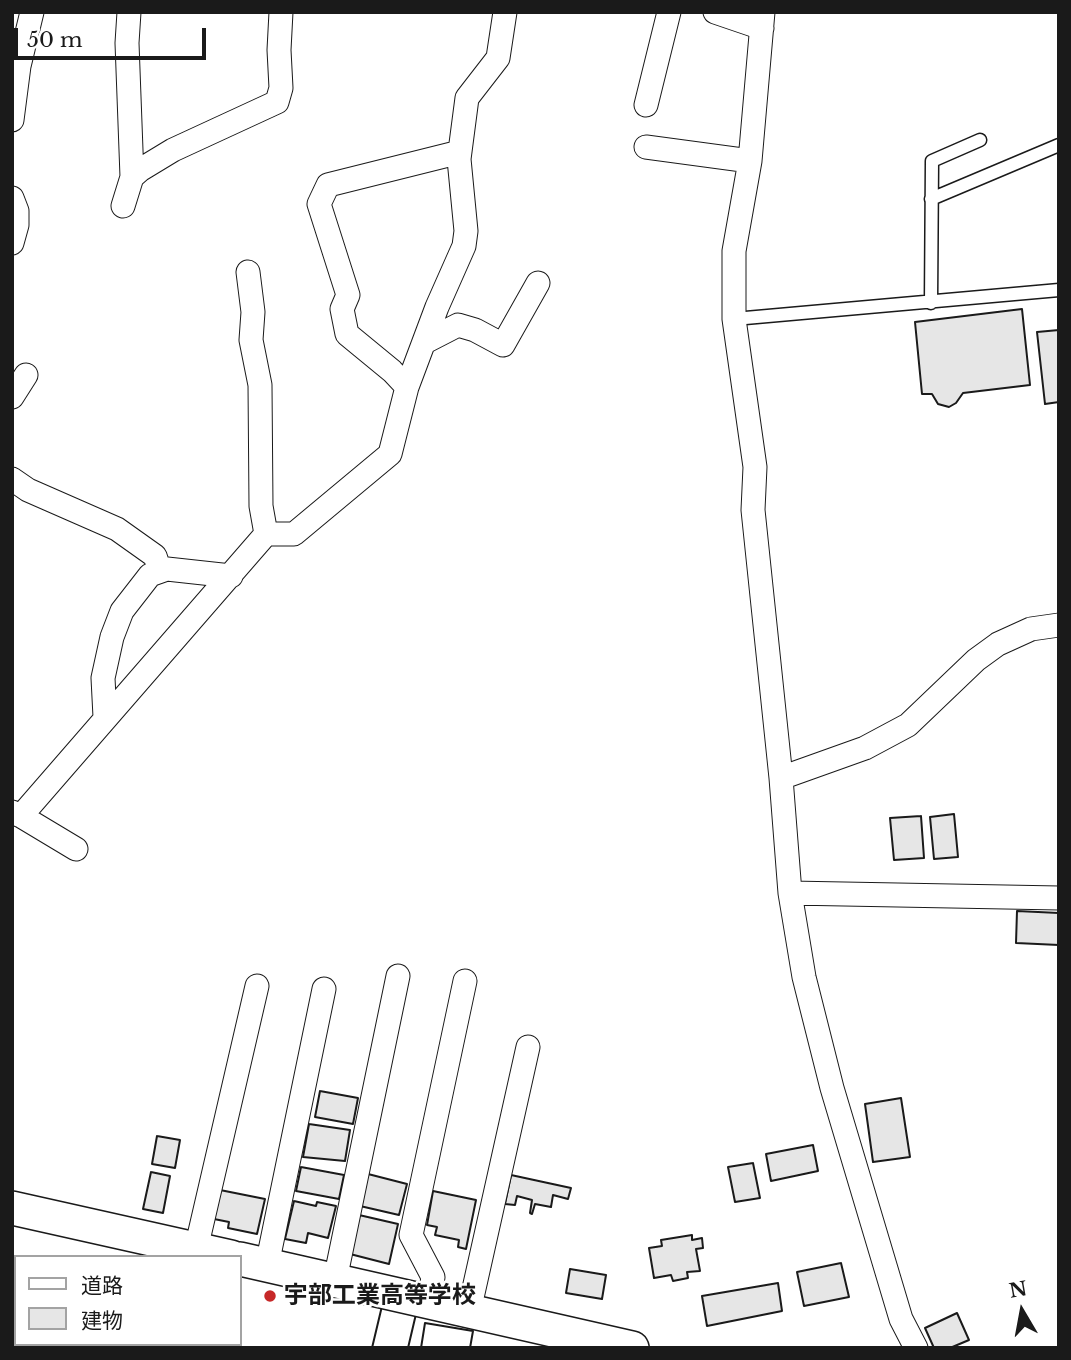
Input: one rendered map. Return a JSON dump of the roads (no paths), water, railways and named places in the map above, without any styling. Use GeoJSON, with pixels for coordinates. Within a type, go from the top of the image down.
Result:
{"type":"FeatureCollection","features":[{"type":"Feature","properties":{"kind":"street"},"geometry":{"type":"LineString","coordinates":[[12,120],[19,66],[32,12]]}},
{"type":"Feature","properties":{"kind":"street"},"geometry":{"type":"LineString","coordinates":[[123,206],[132,177],[127,55],[129,12]]}},
{"type":"Feature","properties":{"kind":"street"},"geometry":{"type":"LineString","coordinates":[[132,177],[173,150],[277,102],[281,88],[279,50],[282,12]]}},
{"type":"Feature","properties":{"kind":"street"},"geometry":{"type":"LineString","coordinates":[[266,534],[294,534],[390,454],[407,387],[437,307],[464,246],[466,231],[460,152],[467,98],[498,58],[505,12]]}},
{"type":"Feature","properties":{"kind":"street"},"geometry":{"type":"LineString","coordinates":[[646,105],[669,12]]}},
{"type":"Feature","properties":{"kind":"street"},"geometry":{"type":"LineString","coordinates":[[715,12],[762,20],[750,160],[734,251],[734,318],[755,467],[753,510],[790,893],[804,976],[832,1088],[901,1319],[916,1348]]}},
{"type":"Feature","properties":{"kind":"street"},"geometry":{"type":"LineString","coordinates":[[646,148],[750,160]]}},
{"type":"Feature","properties":{"kind":"street"},"geometry":{"type":"LineString","coordinates":[[407,387],[392,370],[347,334],[342,309],[348,295],[319,204],[328,185],[460,152]]}},
{"type":"Feature","properties":{"kind":"street"},"geometry":{"type":"LineString","coordinates":[[12,198],[17,211],[17,225],[12,243]]}},
{"type":"Feature","properties":{"kind":"street"},"geometry":{"type":"LineString","coordinates":[[76,849],[16,814],[266,534],[261,506],[260,385],[251,340],[253,312],[248,272]]}},
{"type":"Feature","properties":{"kind":"street"},"geometry":{"type":"LineString","coordinates":[[425,342],[458,325],[475,330],[503,345],[538,283]]}},
{"type":"Feature","properties":{"kind":"street"},"geometry":{"type":"LineString","coordinates":[[12,397],[26,375]]}},
{"type":"Feature","properties":{"kind":"street"},"geometry":{"type":"LineString","coordinates":[[12,479],[28,489],[117,528],[155,556],[160,571]]}},
{"type":"Feature","properties":{"kind":"street"},"geometry":{"type":"LineString","coordinates":[[105,717],[103,678],[112,637],[122,611],[150,575],[167,569],[231,576]]}},
{"type":"Feature","properties":{"kind":"street"},"geometry":{"type":"LineString","coordinates":[[781,778],[876,743],[908,725],[976,660],[998,644],[1031,629],[1059,625]]}},
{"type":"Feature","properties":{"kind":"street"},"geometry":{"type":"LineString","coordinates":[[790,893],[1059,898]]}},
{"type":"Feature","properties":{"kind":"street"},"geometry":{"type":"LineString","coordinates":[[335,1280],[398,976]]}},
{"type":"Feature","properties":{"kind":"street"},"geometry":{"type":"LineString","coordinates":[[429,1302],[433,1277],[411,1235],[465,981]]}},
{"type":"Feature","properties":{"kind":"street"},"geometry":{"type":"LineString","coordinates":[[196,1249],[257,986]]}},
{"type":"Feature","properties":{"kind":"street"},"geometry":{"type":"LineString","coordinates":[[324,989],[253,1262],[632,1348]]}},
{"type":"Feature","properties":{"kind":"street"},"geometry":{"type":"LineString","coordinates":[[469,1311],[528,1046]]}},
{"type":"Feature","properties":{"kind":"street"},"geometry":{"type":"LineString","coordinates":[[12,1208],[222,1255]]}},
{"type":"Feature","properties":{"kind":"lane"},"geometry":{"type":"LineString","coordinates":[[931,303],[932,161],[980,140]]}},
{"type":"Feature","properties":{"kind":"lane"},"geometry":{"type":"LineString","coordinates":[[931,198],[1059,145]]}},
{"type":"Feature","properties":{"kind":"lane"},"geometry":{"type":"LineString","coordinates":[[734,318],[1059,290]]}},
{"type":"Feature","properties":{"kind":"place","name":"宇部工業高等学校"},"geometry":{"type":"Point","coordinates":[270,1296]}}]}
